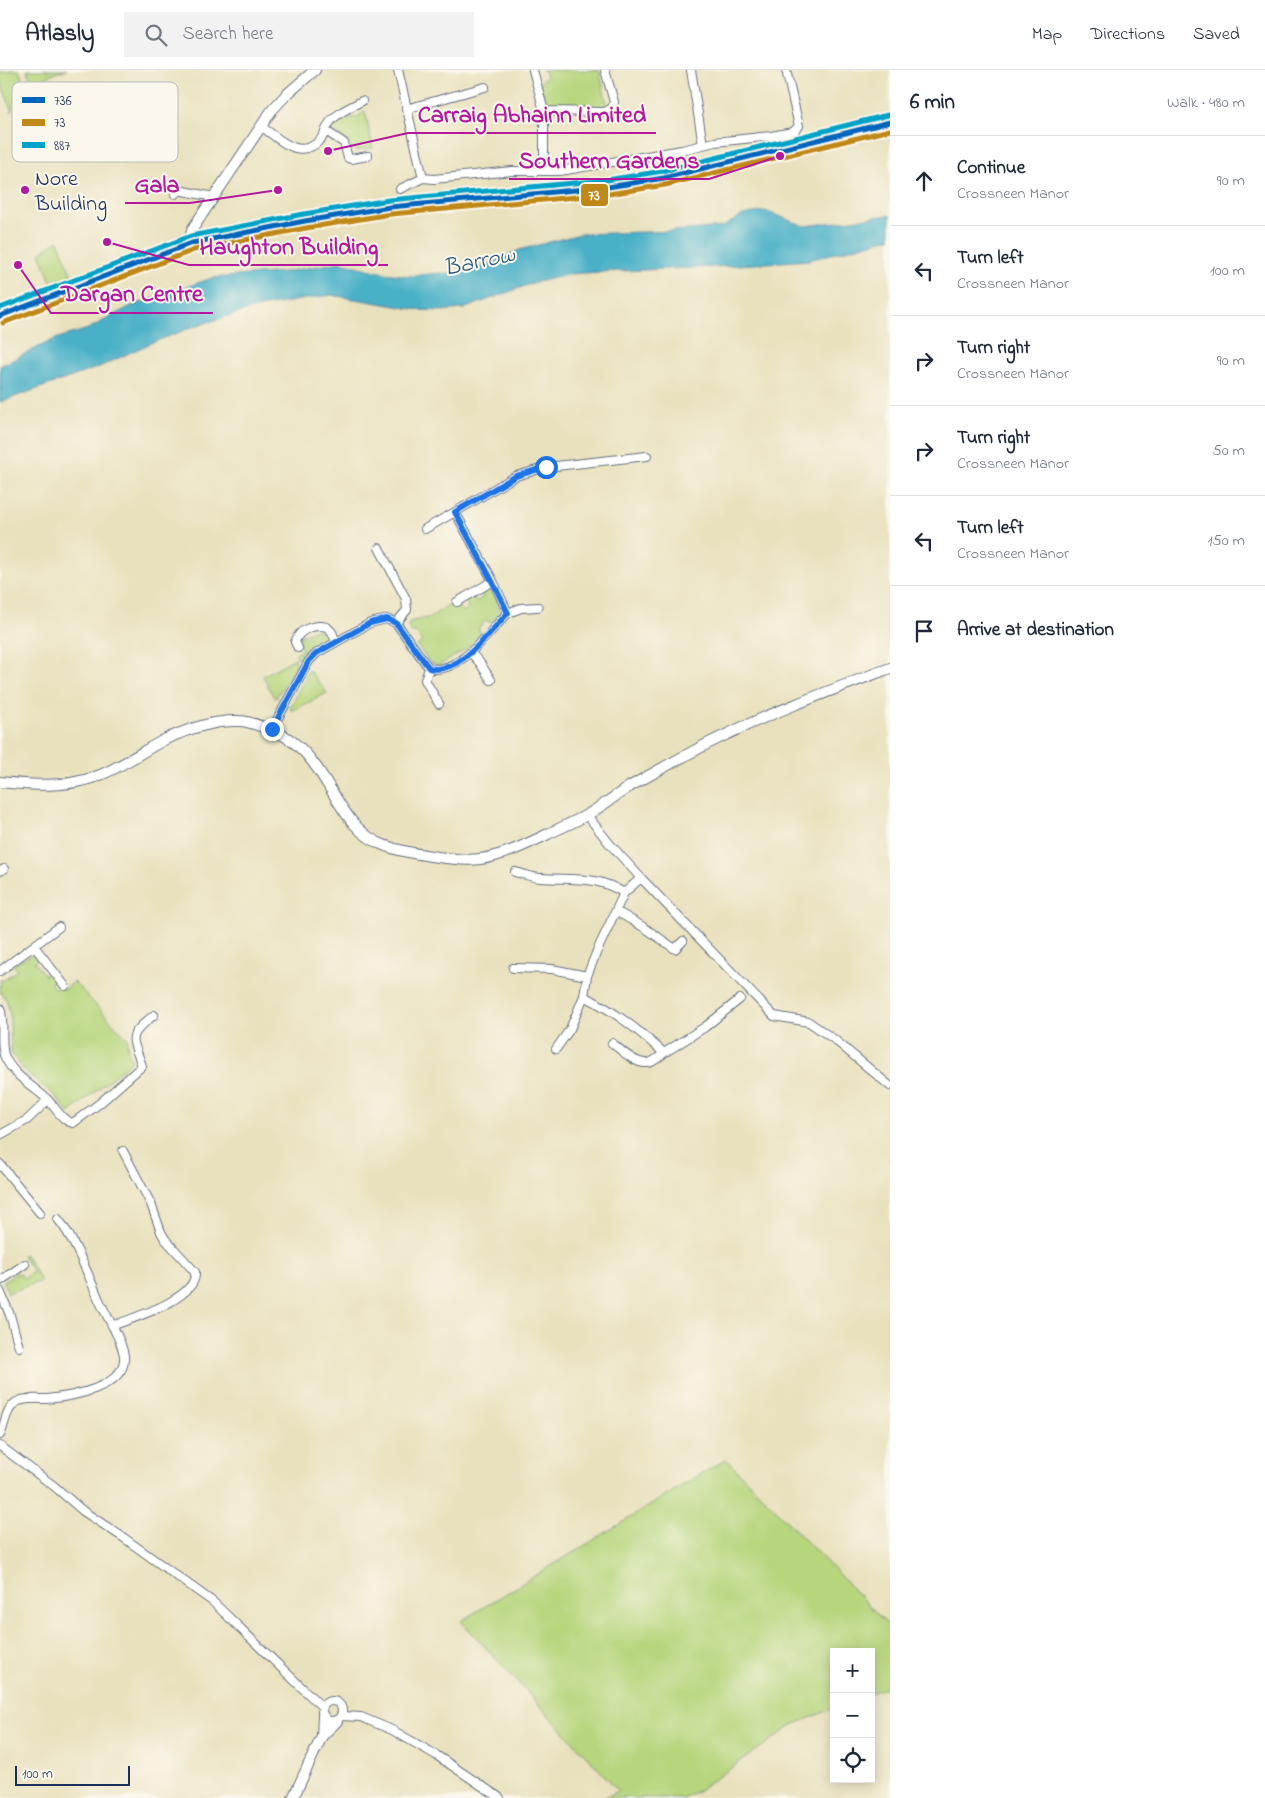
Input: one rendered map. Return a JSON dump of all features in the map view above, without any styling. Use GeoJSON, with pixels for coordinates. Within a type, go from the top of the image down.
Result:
{"type":"FeatureCollection","features":[{"type":"Feature","properties":{"kind":"main road"},"geometry":{"type":"LineString","coordinates":[[0,316],[192,243],[390,207],[608,187],[664,178],[824,140],[890,122]]}},
{"type":"Feature","properties":{"kind":"street"},"geometry":{"type":"LineString","coordinates":[[192,243],[191,234],[193,228],[261,126],[286,95],[315,70]]}},
{"type":"Feature","properties":{"kind":"street"},"geometry":{"type":"LineString","coordinates":[[398,70],[423,178]]}},
{"type":"Feature","properties":{"kind":"street"},"geometry":{"type":"LineString","coordinates":[[533,70],[544,111],[544,170]]}},
{"type":"Feature","properties":{"kind":"street"},"geometry":{"type":"LineString","coordinates":[[544,111],[605,112],[612,108],[614,102],[606,70]]}},
{"type":"Feature","properties":{"kind":"street"},"geometry":{"type":"LineString","coordinates":[[691,70],[703,145]]}},
{"type":"Feature","properties":{"kind":"street"},"geometry":{"type":"LineString","coordinates":[[400,189],[423,178],[434,179],[512,171],[560,171],[682,150],[715,142],[793,132],[799,126],[786,70]]}},
{"type":"Feature","properties":{"kind":"street"},"geometry":{"type":"LineString","coordinates":[[406,109],[485,87]]}},
{"type":"Feature","properties":{"kind":"street"},"geometry":{"type":"LineString","coordinates":[[261,126],[293,148],[312,146],[321,139],[328,123],[337,115],[362,101]]}},
{"type":"Feature","properties":{"kind":"street"},"geometry":{"type":"LineString","coordinates":[[326,131],[344,143],[348,158],[368,156]]}},
{"type":"Feature","properties":{"kind":"street"},"geometry":{"type":"LineString","coordinates":[[175,194],[178,191],[183,191],[214,197]]}},
{"type":"Feature","properties":{"kind":"street"},"geometry":{"type":"LineString","coordinates":[[425,529],[516,476],[539,469],[647,456]]}},
{"type":"Feature","properties":{"kind":"street"},"geometry":{"type":"LineString","coordinates":[[455,512],[508,613]]}},
{"type":"Feature","properties":{"kind":"street"},"geometry":{"type":"LineString","coordinates":[[379,548],[406,599],[407,610],[396,623]]}},
{"type":"Feature","properties":{"kind":"street"},"geometry":{"type":"LineString","coordinates":[[458,602],[492,581]]}},
{"type":"Feature","properties":{"kind":"street"},"geometry":{"type":"LineString","coordinates":[[272,729],[309,661],[317,653],[370,623],[387,619],[396,623],[429,668],[435,670],[456,663],[471,653],[514,609],[538,607]]}},
{"type":"Feature","properties":{"kind":"street"},"geometry":{"type":"LineString","coordinates":[[298,648],[295,642],[298,634],[314,626],[327,627],[332,632],[336,642]]}},
{"type":"Feature","properties":{"kind":"street"},"geometry":{"type":"LineString","coordinates":[[471,653],[491,680]]}},
{"type":"Feature","properties":{"kind":"street"},"geometry":{"type":"LineString","coordinates":[[429,668],[425,680],[439,704]]}},
{"type":"Feature","properties":{"kind":"street"},"geometry":{"type":"LineString","coordinates":[[0,782],[58,785],[83,780],[129,762],[166,739],[207,724],[242,721],[272,729],[285,736],[309,756],[319,768],[349,818],[362,834],[373,841],[387,847],[446,857],[480,859],[515,850],[587,814],[628,788],[709,743],[797,703],[890,668]]}},
{"type":"Feature","properties":{"kind":"street"},"geometry":{"type":"LineString","coordinates":[[587,814],[609,843],[641,878],[774,1016],[809,1022],[835,1040],[890,1086]]}},
{"type":"Feature","properties":{"kind":"street"},"geometry":{"type":"LineString","coordinates":[[515,872],[539,878],[601,881],[624,893]]}},
{"type":"Feature","properties":{"kind":"street"},"geometry":{"type":"LineString","coordinates":[[556,1049],[570,1029],[584,996],[587,976],[624,893],[641,878]]}},
{"type":"Feature","properties":{"kind":"street"},"geometry":{"type":"LineString","coordinates":[[616,911],[675,949],[683,941]]}},
{"type":"Feature","properties":{"kind":"street"},"geometry":{"type":"LineString","coordinates":[[0,971],[59,927]]}},
{"type":"Feature","properties":{"kind":"street"},"geometry":{"type":"LineString","coordinates":[[34,946],[65,986]]}},
{"type":"Feature","properties":{"kind":"street"},"geometry":{"type":"LineString","coordinates":[[513,968],[552,969],[587,976]]}},
{"type":"Feature","properties":{"kind":"street"},"geometry":{"type":"LineString","coordinates":[[584,996],[608,1008],[630,1023],[664,1053]]}},
{"type":"Feature","properties":{"kind":"street"},"geometry":{"type":"LineString","coordinates":[[612,1043],[634,1059],[649,1063],[705,1027],[740,999]]}},
{"type":"Feature","properties":{"kind":"street"},"geometry":{"type":"LineString","coordinates":[[0,1008],[3,1018],[2,1049],[5,1057],[19,1076],[48,1100],[68,1122],[73,1123],[80,1120],[142,1066],[134,1049],[132,1039],[139,1027],[154,1015]]}},
{"type":"Feature","properties":{"kind":"street"},"geometry":{"type":"LineString","coordinates":[[0,1135],[27,1120],[48,1100]]}},
{"type":"Feature","properties":{"kind":"street"},"geometry":{"type":"LineString","coordinates":[[112,1326],[173,1301],[185,1292],[195,1276],[195,1272],[165,1240],[151,1204],[123,1151]]}},
{"type":"Feature","properties":{"kind":"street"},"geometry":{"type":"LineString","coordinates":[[0,1164],[40,1213]]}},
{"type":"Feature","properties":{"kind":"street"},"geometry":{"type":"LineString","coordinates":[[0,1435],[2,1420],[10,1408],[18,1401],[85,1392],[113,1379],[120,1372],[124,1357],[112,1326],[69,1236],[58,1219]]}},
{"type":"Feature","properties":{"kind":"street"},"geometry":{"type":"LineString","coordinates":[[0,1281],[25,1264]]}},
{"type":"Feature","properties":{"kind":"street"},"geometry":{"type":"LineString","coordinates":[[0,1291],[10,1315],[19,1347]]}},
{"type":"Feature","properties":{"kind":"street"},"geometry":{"type":"LineString","coordinates":[[0,1446],[54,1486],[83,1511],[213,1602],[323,1712],[328,1721],[339,1718],[361,1717],[392,1730],[436,1755],[500,1798]]}},
{"type":"Feature","properties":{"kind":"street"},"geometry":{"type":"LineString","coordinates":[[293,1798],[322,1736],[339,1718],[341,1706],[336,1702],[327,1702],[323,1712],[322,1736]]}},
{"type":"Feature","properties":{"kind":"green space"},"geometry":{"type":"Polygon","coordinates":[[[19,70],[23,82],[12,82],[12,112],[0,79],[0,73],[19,70]]]}},
{"type":"Feature","properties":{"kind":"green space"},"geometry":{"type":"Polygon","coordinates":[[[27,70],[67,70],[48,75],[49,77],[32,82],[27,70]]]}},
{"type":"Feature","properties":{"kind":"green space"},"geometry":{"type":"Polygon","coordinates":[[[544,70],[599,70],[607,104],[603,109],[552,108],[545,105],[539,83],[546,77],[544,70]]]}},
{"type":"Feature","properties":{"kind":"green space"},"geometry":{"type":"Polygon","coordinates":[[[365,111],[373,148],[356,151],[331,127],[335,121],[343,116],[355,118],[365,111]]]}},
{"type":"Feature","properties":{"kind":"green space"},"geometry":{"type":"Polygon","coordinates":[[[58,240],[73,279],[53,287],[40,253],[58,240]]]}},
{"type":"Feature","properties":{"kind":"green space"},"geometry":{"type":"Polygon","coordinates":[[[489,588],[497,600],[500,614],[491,623],[486,620],[478,629],[482,633],[465,650],[438,666],[430,662],[417,646],[422,642],[415,631],[412,633],[408,626],[409,622],[431,617],[451,603],[454,608],[458,606],[463,612],[468,608],[466,602],[473,596],[476,602],[483,597],[480,593],[489,588]]]}},
{"type":"Feature","properties":{"kind":"green space"},"geometry":{"type":"Polygon","coordinates":[[[316,629],[325,633],[326,636],[300,659],[297,658],[296,654],[302,650],[298,641],[301,636],[316,629]]]}},
{"type":"Feature","properties":{"kind":"green space"},"geometry":{"type":"Polygon","coordinates":[[[295,658],[296,665],[276,698],[273,696],[263,676],[295,658]]]}},
{"type":"Feature","properties":{"kind":"green space"},"geometry":{"type":"Polygon","coordinates":[[[309,670],[327,693],[292,711],[290,708],[309,670]]]}},
{"type":"Feature","properties":{"kind":"green space"},"geometry":{"type":"Polygon","coordinates":[[[33,954],[39,958],[34,962],[45,976],[50,972],[53,978],[51,984],[54,988],[60,987],[64,990],[74,982],[128,1039],[127,1047],[132,1061],[69,1113],[54,1095],[25,1071],[11,1053],[10,1013],[6,999],[0,992],[0,978],[3,981],[17,970],[13,965],[33,954]]]}},
{"type":"Feature","properties":{"kind":"green space"},"geometry":{"type":"Polygon","coordinates":[[[25,1254],[41,1281],[8,1293],[4,1282],[16,1273],[24,1278],[33,1272],[22,1255],[25,1254]]]}},
{"type":"Feature","properties":{"kind":"green space"},"geometry":{"type":"Polygon","coordinates":[[[726,1459],[890,1627],[890,1686],[875,1692],[875,1648],[830,1648],[830,1710],[795,1724],[699,1790],[682,1798],[603,1798],[619,1791],[461,1621],[726,1459]]]}},
{"type":"Feature","properties":{"kind":"water"},"geometry":{"type":"Polygon","coordinates":[[[765,211],[805,226],[890,215],[890,238],[809,260],[571,274],[533,283],[463,309],[419,310],[331,295],[260,307],[198,325],[151,343],[97,368],[0,402],[0,366],[55,339],[88,329],[131,306],[212,278],[284,272],[341,262],[384,273],[410,276],[440,273],[456,274],[495,262],[519,250],[580,234],[675,231],[723,227],[743,215],[765,211]]]}},
{"type":"Feature","properties":{"kind":"transit line","name":"887"},"geometry":{"type":"LineString","coordinates":[[0,308],[191,236],[389,200],[607,180],[663,171],[888,115]]}},
{"type":"Feature","properties":{"kind":"transit line","name":"736"},"geometry":{"type":"LineString","coordinates":[[0,316],[192,243],[390,207],[608,187],[664,178],[890,122]]}},
{"type":"Feature","properties":{"kind":"transit line","name":"73"},"geometry":{"type":"LineString","coordinates":[[3,323],[194,250],[306,228],[391,214],[609,194],[665,185],[890,130]]}},
{"type":"Feature","properties":{"kind":"place","name":"Carraig Abhainn Limited"},"geometry":{"type":"Point","coordinates":[328,151]}},
{"type":"Feature","properties":{"kind":"place","name":"Southern Gardens"},"geometry":{"type":"Point","coordinates":[780,156]}},
{"type":"Feature","properties":{"kind":"place","name":"Nore Building"},"geometry":{"type":"Point","coordinates":[25,190]}},
{"type":"Feature","properties":{"kind":"place","name":"Gala"},"geometry":{"type":"Point","coordinates":[278,190]}},
{"type":"Feature","properties":{"kind":"place","name":"Haughton Building"},"geometry":{"type":"Point","coordinates":[107,242]}},
{"type":"Feature","properties":{"kind":"place","name":"Dargan Centre"},"geometry":{"type":"Point","coordinates":[18,265]}},
{"type":"Feature","properties":{"kind":"route"},"geometry":{"type":"LineString","coordinates":[[272,729],[309,661],[317,653],[370,623],[387,619],[396,623],[429,668],[435,670],[456,663],[471,653],[488,632],[508,613],[455,512],[516,476],[546,467]]}},
{"type":"Feature","properties":{"kind":"water label","name":"Barrow"},"geometry":{"type":"Point","coordinates":[479,260]}}]}
